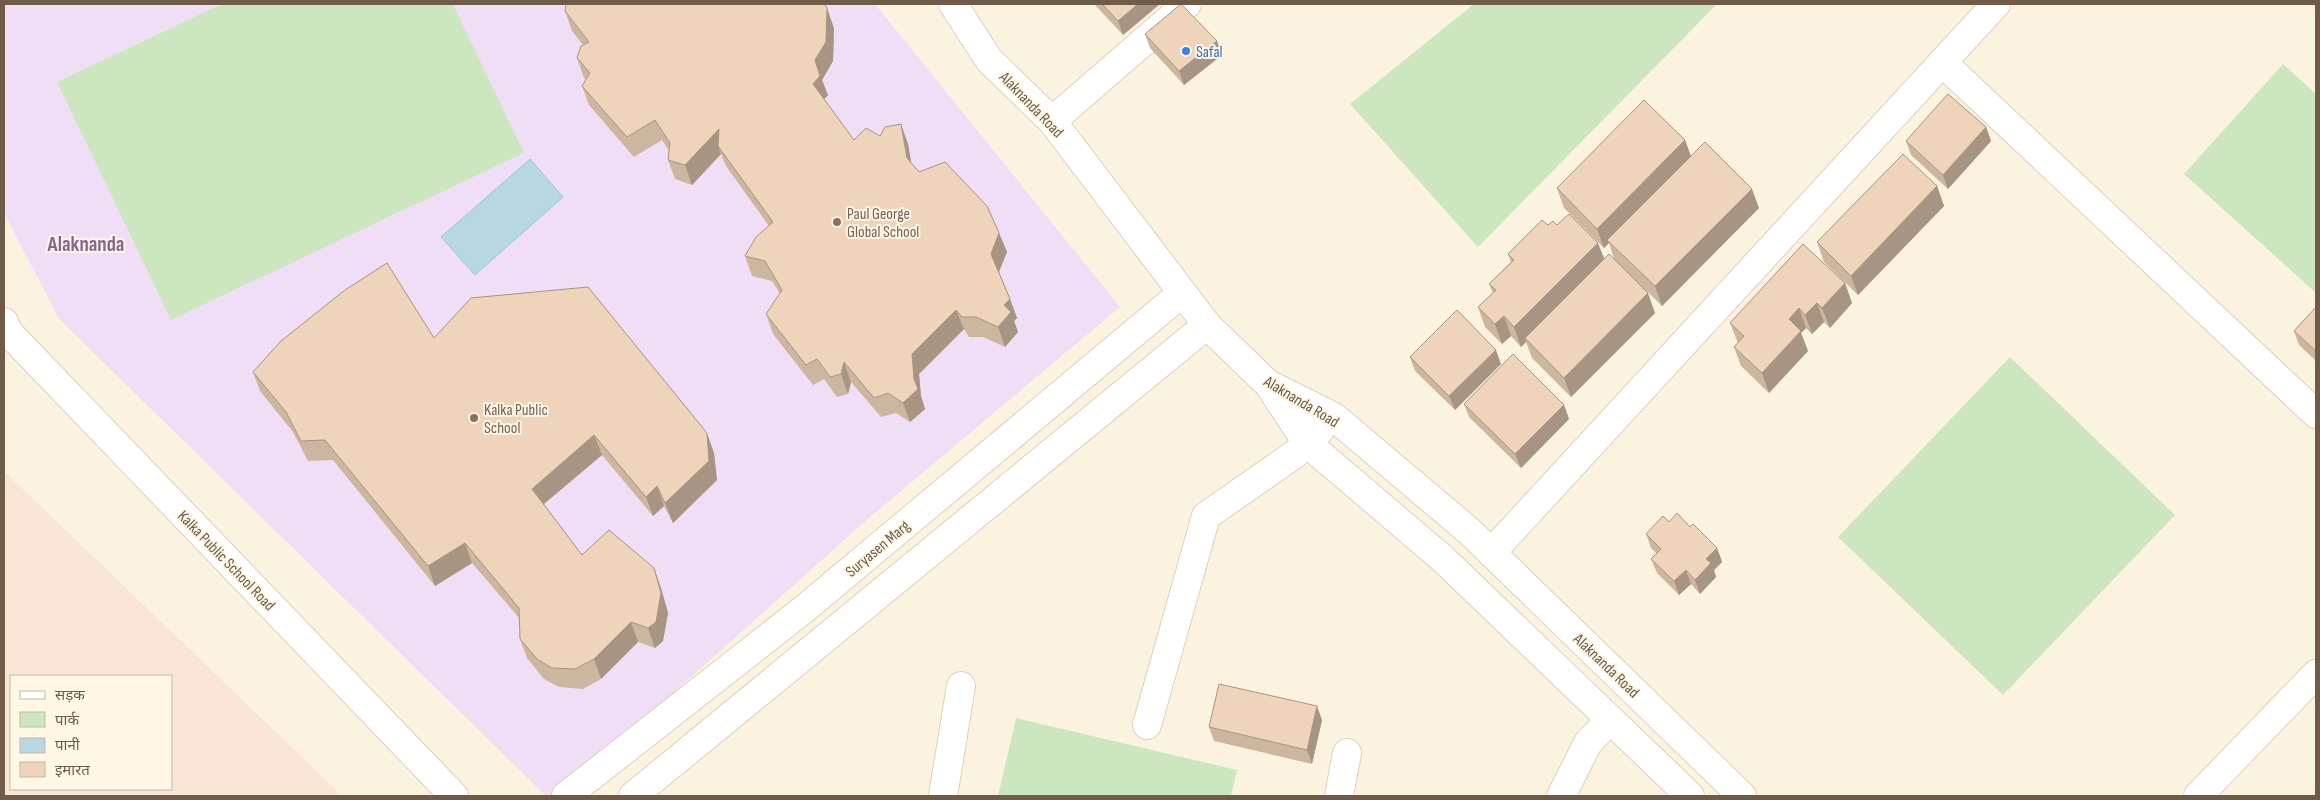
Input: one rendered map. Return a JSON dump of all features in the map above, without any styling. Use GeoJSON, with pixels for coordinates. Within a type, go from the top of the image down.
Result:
{"type":"FeatureCollection","features":[{"type":"Feature","properties":{"kind":"street","name":"Alaknanda Road"},"geometry":{"type":"LineString","coordinates":[[954,4],[989,60],[1052,121],[1207,325],[1268,384],[1334,417],[1469,531],[1742,796]]}},
{"type":"Feature","properties":{"kind":"street"},"geometry":{"type":"LineString","coordinates":[[1052,121],[1188,4]]}},
{"type":"Feature","properties":{"kind":"street"},"geometry":{"type":"LineString","coordinates":[[1491,553],[1996,4]]}},
{"type":"Feature","properties":{"kind":"street"},"geometry":{"type":"LineString","coordinates":[[1942,62],[2316,414]]}},
{"type":"Feature","properties":{"kind":"street","name":"Suryasen Marg"},"geometry":{"type":"LineString","coordinates":[[566,796],[803,610],[1182,293]]}},
{"type":"Feature","properties":{"kind":"street"},"geometry":{"type":"LineString","coordinates":[[633,796],[1207,325]]}},
{"type":"Feature","properties":{"kind":"street","name":"Kalka Public School Road"},"geometry":{"type":"LineString","coordinates":[[6,330],[454,796]]}},
{"type":"Feature","properties":{"kind":"street"},"geometry":{"type":"LineString","coordinates":[[1268,384],[1307,444],[1443,559],[1609,721],[1690,796]]}},
{"type":"Feature","properties":{"kind":"street"},"geometry":{"type":"LineString","coordinates":[[1147,725],[1206,516],[1254,484],[1307,444],[1334,417]]}},
{"type":"Feature","properties":{"kind":"street"},"geometry":{"type":"LineString","coordinates":[[2198,796],[2316,674]]}},
{"type":"Feature","properties":{"kind":"street"},"geometry":{"type":"LineString","coordinates":[[943,796],[961,686]]}},
{"type":"Feature","properties":{"kind":"street"},"geometry":{"type":"LineString","coordinates":[[1561,796],[1588,743],[1609,721]]}},
{"type":"Feature","properties":{"kind":"street"},"geometry":{"type":"LineString","coordinates":[[1338,796],[1347,754]]}},
{"type":"Feature","properties":{"kind":"shaded area","name":"Kalka Public School"},"geometry":{"type":"Polygon","coordinates":[[[4,4],[875,4],[1120,307],[870,517],[558,796],[546,796],[59,319],[4,213],[4,4]]]}},
{"type":"Feature","properties":{"kind":"shaded area"},"geometry":{"type":"Polygon","coordinates":[[[4,471],[334,788],[339,796],[4,796],[4,471]]]}},
{"type":"Feature","properties":{"kind":"green space"},"geometry":{"type":"Polygon","coordinates":[[[222,4],[453,4],[524,153],[171,320],[57,82],[222,4]]]}},
{"type":"Feature","properties":{"kind":"green space"},"geometry":{"type":"Polygon","coordinates":[[[1474,4],[1717,4],[1478,247],[1350,104],[1474,4]]]}},
{"type":"Feature","properties":{"kind":"green space"},"geometry":{"type":"Polygon","coordinates":[[[2283,64],[2316,94],[2316,293],[2184,174],[2283,64]]]}},
{"type":"Feature","properties":{"kind":"green space"},"geometry":{"type":"Polygon","coordinates":[[[2010,357],[2175,515],[2003,695],[1838,537],[2010,357]]]}},
{"type":"Feature","properties":{"kind":"green space"},"geometry":{"type":"Polygon","coordinates":[[[1016,718],[1237,770],[1231,796],[998,796],[1016,718]]]}},
{"type":"Feature","properties":{"kind":"water"},"geometry":{"type":"Polygon","coordinates":[[[530,159],[563,197],[475,275],[441,237],[530,159]]]}},
{"type":"Feature","properties":{"kind":"building"},"geometry":{"type":"Polygon","coordinates":[[[566,4],[824,4],[827,8],[826,42],[815,60],[820,76],[813,84],[854,140],[866,128],[880,136],[885,127],[901,124],[907,158],[919,172],[945,162],[987,206],[999,233],[991,254],[1010,299],[1004,305],[1011,312],[998,327],[976,317],[962,317],[956,310],[912,354],[914,379],[918,389],[903,403],[888,393],[874,398],[844,362],[841,374],[830,377],[817,359],[806,365],[766,314],[782,290],[765,261],[745,256],[756,237],[773,222],[718,146],[719,129],[685,165],[668,160],[670,143],[655,120],[627,137],[582,86],[590,73],[577,58],[581,46],[589,42],[565,11],[566,4]]]}},
{"type":"Feature","properties":{"kind":"building"},"geometry":{"type":"Polygon","coordinates":[[[1102,4],[1138,4],[1118,21],[1102,4]]]}},
{"type":"Feature","properties":{"kind":"building","name":"Safal"},"geometry":{"type":"Polygon","coordinates":[[[1181,4],[1217,41],[1179,71],[1145,34],[1181,4]]]}},
{"type":"Feature","properties":{"kind":"building"},"geometry":{"type":"Polygon","coordinates":[[[1948,94],[1986,127],[1943,175],[1906,141],[1948,94]]]}},
{"type":"Feature","properties":{"kind":"building"},"geometry":{"type":"Polygon","coordinates":[[[1644,100],[1685,140],[1597,229],[1557,188],[1644,100]]]}},
{"type":"Feature","properties":{"kind":"building"},"geometry":{"type":"Polygon","coordinates":[[[1705,142],[1752,189],[1655,286],[1607,240],[1705,142]]]}},
{"type":"Feature","properties":{"kind":"building"},"geometry":{"type":"Polygon","coordinates":[[[1903,154],[1937,186],[1851,276],[1817,242],[1903,154]]]}},
{"type":"Feature","properties":{"kind":"building"},"geometry":{"type":"Polygon","coordinates":[[[1569,214],[1598,243],[1514,327],[1504,316],[1495,324],[1478,307],[1496,290],[1489,284],[1514,260],[1508,254],[1542,220],[1548,225],[1553,221],[1557,225],[1569,214]]]}},
{"type":"Feature","properties":{"kind":"building"},"geometry":{"type":"Polygon","coordinates":[[[1803,244],[1845,283],[1822,308],[1817,303],[1805,315],[1799,308],[1789,319],[1801,331],[1762,373],[1734,347],[1744,336],[1730,323],[1803,244]]]}},
{"type":"Feature","properties":{"kind":"building"},"geometry":{"type":"Polygon","coordinates":[[[1609,254],[1648,293],[1564,378],[1525,338],[1609,254]]]}},
{"type":"Feature","properties":{"kind":"building"},"geometry":{"type":"Polygon","coordinates":[[[387,263],[434,338],[471,298],[588,287],[707,433],[709,461],[665,503],[657,486],[646,497],[594,435],[532,489],[582,555],[609,530],[654,568],[661,593],[656,622],[648,628],[631,622],[594,659],[575,669],[552,668],[537,659],[520,639],[519,608],[465,543],[428,566],[325,440],[301,441],[286,412],[253,372],[281,341],[345,290],[387,263]]]}},
{"type":"Feature","properties":{"kind":"building"},"geometry":{"type":"Polygon","coordinates":[[[2316,307],[2316,351],[2294,331],[2316,307]]]}},
{"type":"Feature","properties":{"kind":"building"},"geometry":{"type":"Polygon","coordinates":[[[1457,310],[1496,350],[1449,396],[1410,357],[1457,310]]]}},
{"type":"Feature","properties":{"kind":"building"},"geometry":{"type":"Polygon","coordinates":[[[1513,354],[1564,405],[1515,454],[1464,404],[1513,354]]]}},
{"type":"Feature","properties":{"kind":"building"},"geometry":{"type":"Polygon","coordinates":[[[1677,513],[1690,527],[1693,524],[1717,548],[1706,559],[1711,563],[1695,580],[1686,570],[1674,581],[1651,559],[1661,549],[1646,534],[1663,516],[1669,522],[1677,513]]]}},
{"type":"Feature","properties":{"kind":"building"},"geometry":{"type":"Polygon","coordinates":[[[1219,684],[1317,706],[1307,750],[1209,727],[1219,684]]]}},
{"type":"Feature","properties":{"kind":"place","name":"Safal"},"geometry":{"type":"Point","coordinates":[1186,51]}},
{"type":"Feature","properties":{"kind":"place","name":"Paul George Global School"},"geometry":{"type":"Point","coordinates":[837,222]}},
{"type":"Feature","properties":{"kind":"place","name":"Kalka Public School"},"geometry":{"type":"Point","coordinates":[474,418]}},
{"type":"Feature","properties":{"kind":"district","name":"Alaknanda"},"geometry":{"type":"Point","coordinates":[86,244]}}]}
